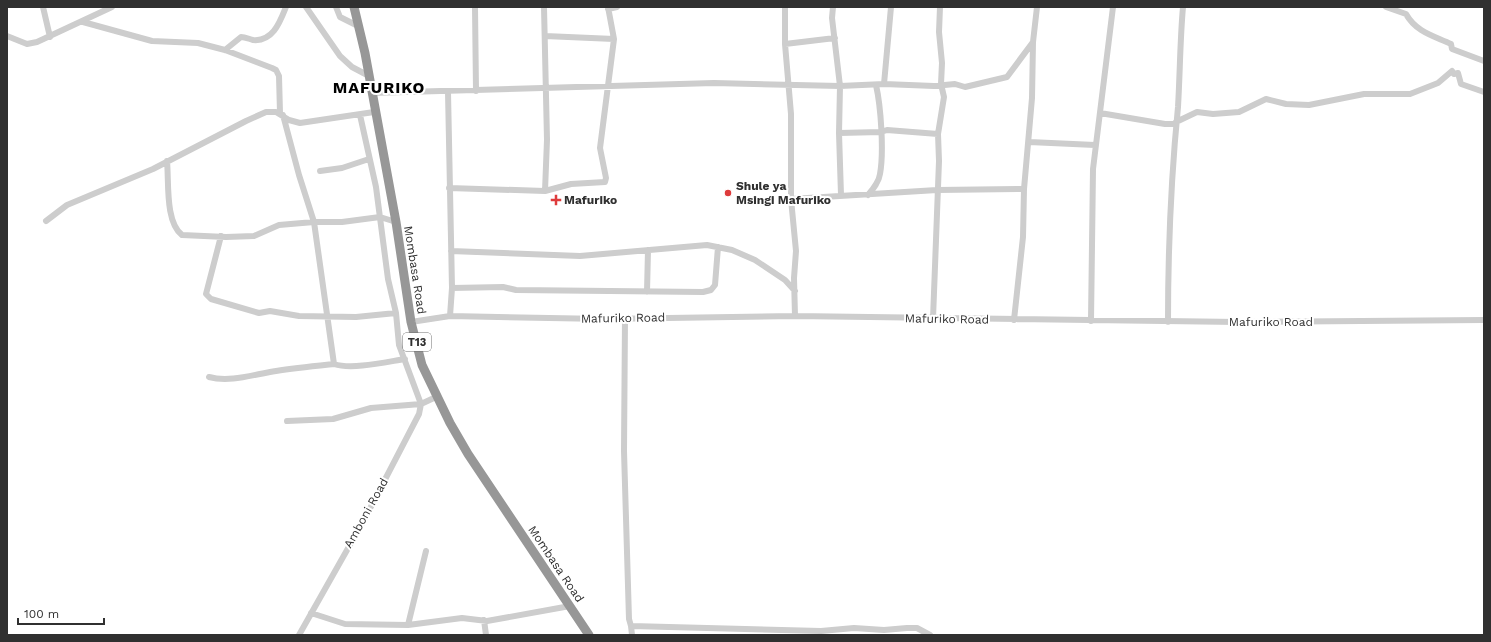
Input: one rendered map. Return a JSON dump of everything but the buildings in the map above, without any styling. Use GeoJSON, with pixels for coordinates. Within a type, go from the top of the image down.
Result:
{"type":"FeatureCollection","features":[{"type":"Feature","properties":{"kind":"highway","name":"Mombasa Road"},"geometry":{"type":"LineString","coordinates":[[354,7],[396,222],[411,322],[422,365],[436,397],[468,454],[590,635]]}},
{"type":"Feature","properties":{"kind":"street"},"geometry":{"type":"LineString","coordinates":[[43,7],[50,37]]}},
{"type":"Feature","properties":{"kind":"street"},"geometry":{"type":"LineString","coordinates":[[7,36],[27,44],[50,37],[84,22],[112,7]]}},
{"type":"Feature","properties":{"kind":"street"},"geometry":{"type":"LineString","coordinates":[[225,50],[241,37],[257,40],[272,34],[281,20],[286,7]]}},
{"type":"Feature","properties":{"kind":"street"},"geometry":{"type":"LineString","coordinates":[[306,7],[340,56],[352,67],[368,76]]}},
{"type":"Feature","properties":{"kind":"street"},"geometry":{"type":"LineString","coordinates":[[336,7],[340,17],[358,26]]}},
{"type":"Feature","properties":{"kind":"street"},"geometry":{"type":"LineString","coordinates":[[475,7],[476,91]]}},
{"type":"Feature","properties":{"kind":"street"},"geometry":{"type":"LineString","coordinates":[[544,7],[547,140],[545,191]]}},
{"type":"Feature","properties":{"kind":"street"},"geometry":{"type":"LineString","coordinates":[[449,188],[545,191],[571,184],[605,182],[606,178],[600,148],[614,39],[608,8],[617,7]]}},
{"type":"Feature","properties":{"kind":"street"},"geometry":{"type":"LineString","coordinates":[[785,7],[785,44],[791,114],[791,199],[796,251],[794,291],[795,316]]}},
{"type":"Feature","properties":{"kind":"street"},"geometry":{"type":"LineString","coordinates":[[833,7],[840,86],[839,133],[841,195]]}},
{"type":"Feature","properties":{"kind":"street"},"geometry":{"type":"LineString","coordinates":[[884,84],[891,7]]}},
{"type":"Feature","properties":{"kind":"street"},"geometry":{"type":"LineString","coordinates":[[933,319],[939,161],[938,134],[944,97],[941,84],[942,64],[939,32],[940,7]]}},
{"type":"Feature","properties":{"kind":"street"},"geometry":{"type":"LineString","coordinates":[[1014,320],[1023,237],[1024,189],[1029,142],[1033,42],[1037,7]]}},
{"type":"Feature","properties":{"kind":"street"},"geometry":{"type":"LineString","coordinates":[[1091,321],[1095,145],[1113,7]]}},
{"type":"Feature","properties":{"kind":"street"},"geometry":{"type":"LineString","coordinates":[[1168,322],[1171,184],[1184,7]]}},
{"type":"Feature","properties":{"kind":"street"},"geometry":{"type":"LineString","coordinates":[[1386,7],[1406,14],[1411,23],[1425,34],[1442,39],[1451,44],[1452,48],[1484,61]]}},
{"type":"Feature","properties":{"kind":"street"},"geometry":{"type":"LineString","coordinates":[[84,22],[152,42],[190,42],[225,50],[276,70],[280,84],[281,114],[314,222],[334,364]]}},
{"type":"Feature","properties":{"kind":"street"},"geometry":{"type":"LineString","coordinates":[[545,36],[614,39]]}},
{"type":"Feature","properties":{"kind":"street"},"geometry":{"type":"LineString","coordinates":[[785,44],[835,38]]}},
{"type":"Feature","properties":{"kind":"street"},"geometry":{"type":"LineString","coordinates":[[371,93],[448,92],[699,83],[840,86],[884,84],[934,86],[941,84],[967,87],[1007,77],[1033,42]]}},
{"type":"Feature","properties":{"kind":"street"},"geometry":{"type":"LineString","coordinates":[[1100,113],[1165,124],[1176,123],[1197,112],[1213,114],[1239,112],[1266,99],[1286,104],[1309,104],[1364,94],[1410,94],[1438,83],[1452,72],[1454,74],[1458,73],[1461,84],[1484,92]]}},
{"type":"Feature","properties":{"kind":"street"},"geometry":{"type":"LineString","coordinates":[[868,195],[877,184],[880,175],[880,132],[876,85]]}},
{"type":"Feature","properties":{"kind":"street"},"geometry":{"type":"LineString","coordinates":[[448,92],[452,288],[450,316]]}},
{"type":"Feature","properties":{"kind":"street"},"geometry":{"type":"LineString","coordinates":[[46,221],[67,205],[167,161],[266,112],[281,114],[289,120],[300,123],[374,112]]}},
{"type":"Feature","properties":{"kind":"street"},"geometry":{"type":"LineString","coordinates":[[360,115],[376,187],[388,279],[396,313],[399,345],[422,404]]}},
{"type":"Feature","properties":{"kind":"street"},"geometry":{"type":"LineString","coordinates":[[839,133],[880,132],[887,130],[938,134]]}},
{"type":"Feature","properties":{"kind":"street"},"geometry":{"type":"LineString","coordinates":[[1029,142],[1095,145]]}},
{"type":"Feature","properties":{"kind":"street"},"geometry":{"type":"LineString","coordinates":[[320,171],[342,168],[369,159]]}},
{"type":"Feature","properties":{"kind":"street"},"geometry":{"type":"LineString","coordinates":[[167,161],[171,220],[177,231],[182,235],[226,237],[254,236],[279,225],[314,222],[342,222],[380,217],[396,222]]}},
{"type":"Feature","properties":{"kind":"street"},"geometry":{"type":"LineString","coordinates":[[791,199],[937,190],[1024,189]]}},
{"type":"Feature","properties":{"kind":"street"},"geometry":{"type":"LineString","coordinates":[[221,236],[206,291],[208,297],[259,312],[328,317],[356,317],[396,313]]}},
{"type":"Feature","properties":{"kind":"street"},"geometry":{"type":"LineString","coordinates":[[451,251],[580,256],[707,245],[732,250],[755,260],[785,280],[794,291]]}},
{"type":"Feature","properties":{"kind":"street"},"geometry":{"type":"LineString","coordinates":[[452,288],[503,287],[516,290],[703,292],[711,290],[715,285],[718,247]]}},
{"type":"Feature","properties":{"kind":"street"},"geometry":{"type":"LineString","coordinates":[[647,292],[648,250]]}},
{"type":"Feature","properties":{"kind":"street","name":"Mafuriko Road"},"geometry":{"type":"LineString","coordinates":[[411,322],[450,316],[604,319],[795,316],[1168,322],[1484,320]]}},
{"type":"Feature","properties":{"kind":"street"},"geometry":{"type":"LineString","coordinates":[[625,318],[624,451],[629,619],[632,635]]}},
{"type":"Feature","properties":{"kind":"street"},"geometry":{"type":"LineString","coordinates":[[209,377],[217,379],[246,377],[275,371],[334,364],[340,366],[369,364],[405,359]]}},
{"type":"Feature","properties":{"kind":"street"},"geometry":{"type":"LineString","coordinates":[[287,421],[333,419],[370,408],[422,404],[436,397]]}},
{"type":"Feature","properties":{"kind":"street","name":"Amboni Road"},"geometry":{"type":"LineString","coordinates":[[299,635],[371,506],[419,414],[422,404]]}},
{"type":"Feature","properties":{"kind":"street"},"geometry":{"type":"LineString","coordinates":[[408,625],[426,551]]}},
{"type":"Feature","properties":{"kind":"street"},"geometry":{"type":"LineString","coordinates":[[311,613],[345,624],[408,625],[462,618],[484,620],[570,606]]}},
{"type":"Feature","properties":{"kind":"street"},"geometry":{"type":"LineString","coordinates":[[484,620],[486,635]]}},
{"type":"Feature","properties":{"kind":"street"},"geometry":{"type":"LineString","coordinates":[[631,626],[821,631],[854,628],[884,630],[917,628],[930,635]]}},
{"type":"Feature","properties":{"kind":"place","name":"Shule ya Msingi Mafuriko"},"geometry":{"type":"Point","coordinates":[728,193]}},
{"type":"Feature","properties":{"kind":"place","name":"Mafuriko"},"geometry":{"type":"Point","coordinates":[556,200]}},
{"type":"Feature","properties":{"kind":"district","name":"MAFURIKO"},"geometry":{"type":"Point","coordinates":[379,87]}}]}
